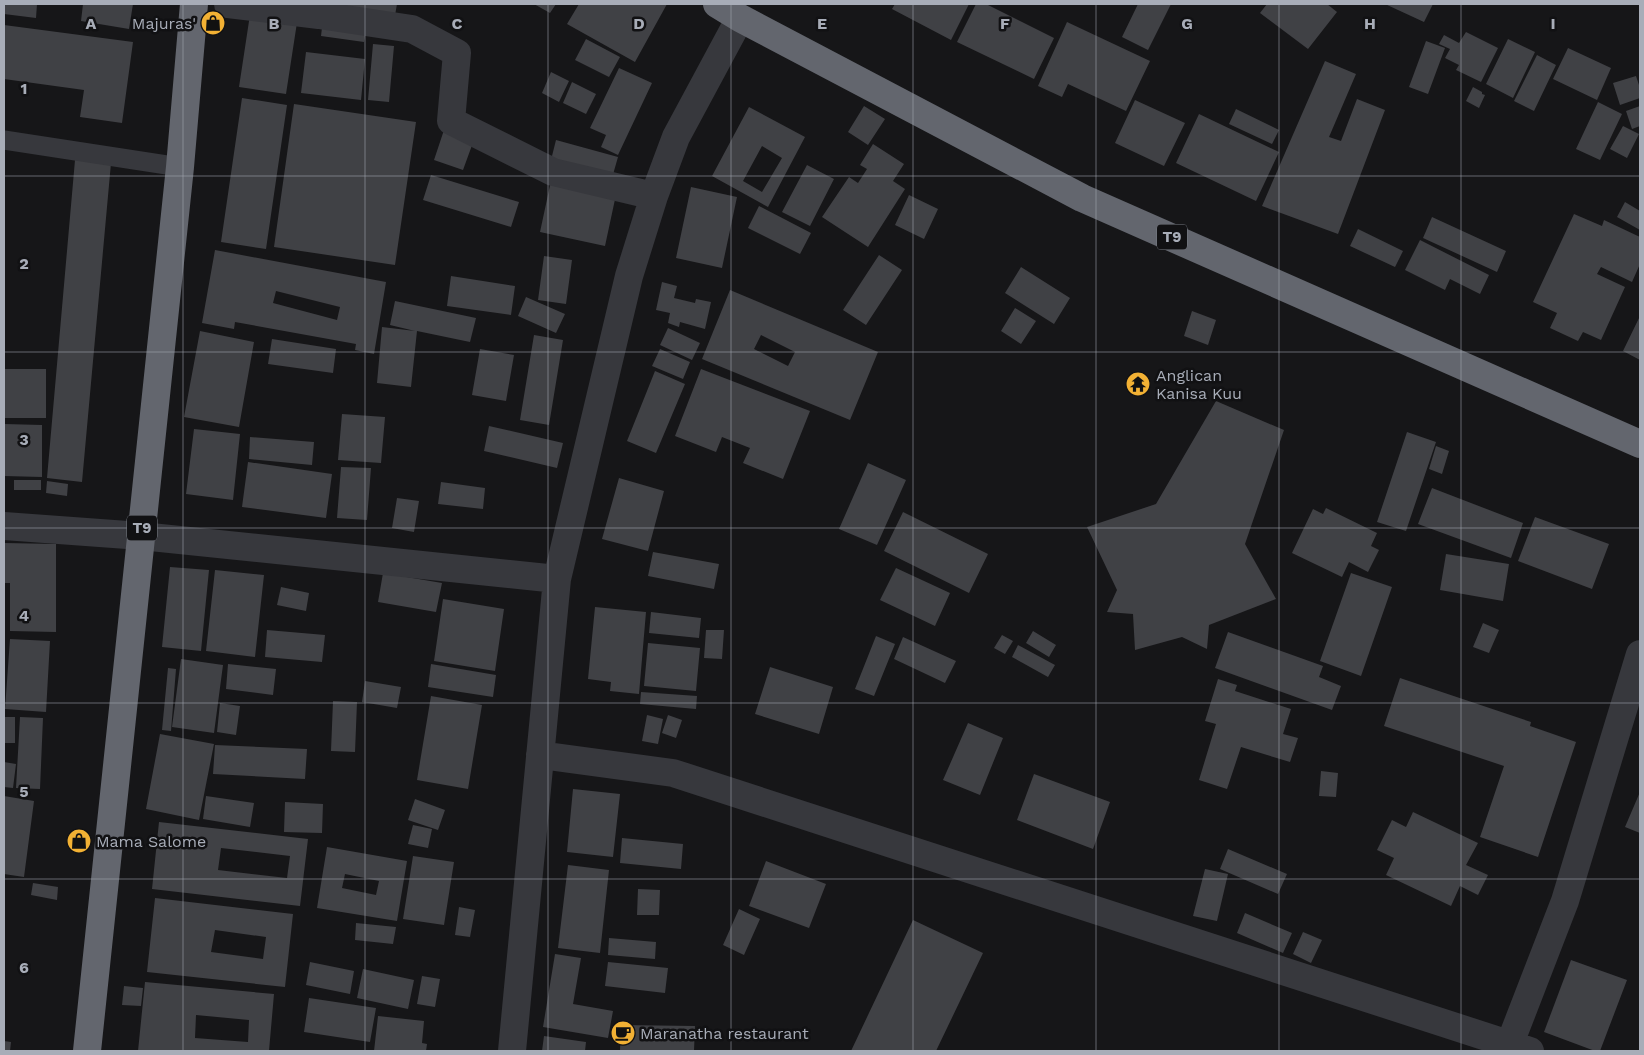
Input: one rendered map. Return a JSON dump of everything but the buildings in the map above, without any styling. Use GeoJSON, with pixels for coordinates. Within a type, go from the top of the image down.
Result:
{"type":"FeatureCollection","features":[{"type":"Feature","properties":{"kind":"highway","name":"T9"},"geometry":{"type":"LineString","coordinates":[[87,1051],[180,167],[194,4]]}},
{"type":"Feature","properties":{"kind":"highway","name":"T9"},"geometry":{"type":"LineString","coordinates":[[716,4],[1082,198],[1640,444]]}},
{"type":"Feature","properties":{"kind":"street"},"geometry":{"type":"LineString","coordinates":[[228,4],[412,29],[457,53],[451,121],[553,172],[654,196]]}},
{"type":"Feature","properties":{"kind":"street"},"geometry":{"type":"LineString","coordinates":[[512,1051],[556,579],[629,276],[654,196],[676,137],[740,18]]}},
{"type":"Feature","properties":{"kind":"street"},"geometry":{"type":"LineString","coordinates":[[4,526],[141,536],[556,579]]}},
{"type":"Feature","properties":{"kind":"street"},"geometry":{"type":"LineString","coordinates":[[540,755],[673,773],[1515,1049],[1565,901],[1640,654]]}},
{"type":"Feature","properties":{"kind":"lane"},"geometry":{"type":"LineString","coordinates":[[4,140],[180,167]]}},
{"type":"Feature","properties":{"kind":"place","name":"Majuras'"},"geometry":{"type":"Point","coordinates":[213,23]}},
{"type":"Feature","properties":{"kind":"place","name":"Anglican Kanisa Kuu"},"geometry":{"type":"Point","coordinates":[1138,384]}},
{"type":"Feature","properties":{"kind":"place","name":"Mama Salome"},"geometry":{"type":"Point","coordinates":[79,841]}},
{"type":"Feature","properties":{"kind":"place","name":"Maranatha restaurant"},"geometry":{"type":"Point","coordinates":[623,1033]}}]}
